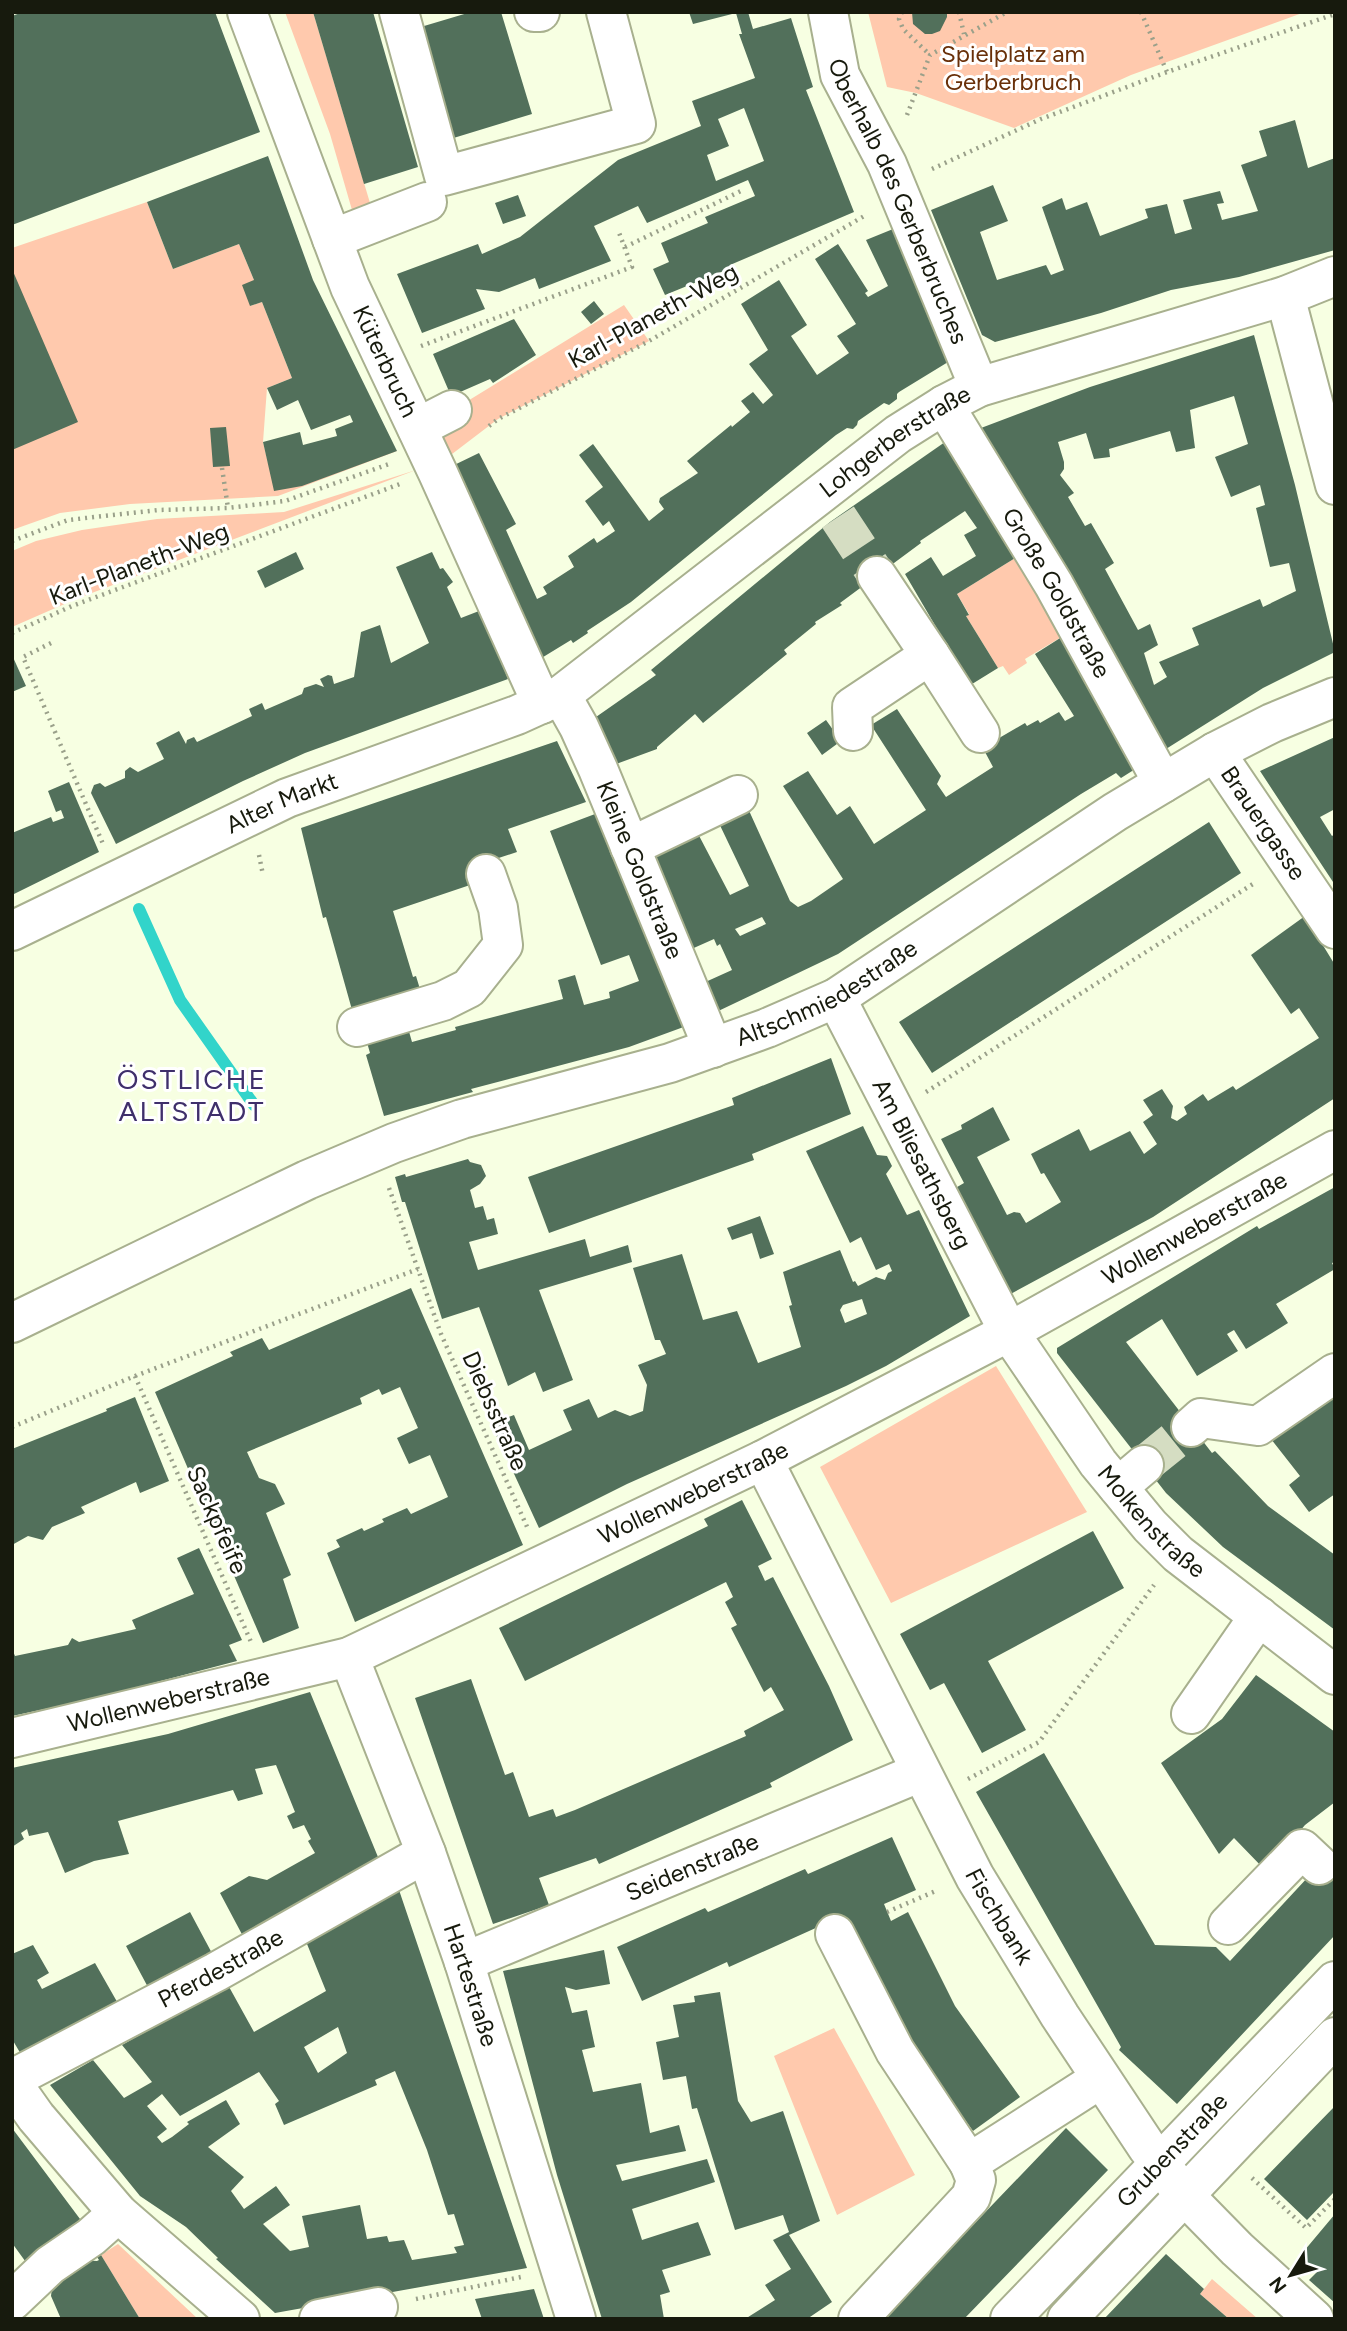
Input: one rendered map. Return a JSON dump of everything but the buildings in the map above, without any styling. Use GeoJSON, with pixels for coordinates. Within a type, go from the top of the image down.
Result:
{"type":"FeatureCollection","features":[{"type":"Feature","properties":{"kind":"street","name":"Küterbruch"},"geometry":{"type":"LineString","coordinates":[[247,12],[350,287],[551,700]]}},
{"type":"Feature","properties":{"kind":"street"},"geometry":{"type":"LineString","coordinates":[[399,12],[444,176],[636,124],[606,12]]}},
{"type":"Feature","properties":{"kind":"street"},"geometry":{"type":"LineString","coordinates":[[534,12],[540,12]]}},
{"type":"Feature","properties":{"kind":"street","name":"Oberhalb des Gerberbruches"},"geometry":{"type":"LineString","coordinates":[[828,12],[841,75],[887,164],[979,387]]}},
{"type":"Feature","properties":{"kind":"street"},"geometry":{"type":"LineString","coordinates":[[332,239],[427,202]]}},
{"type":"Feature","properties":{"kind":"street","name":"Lohgerberstraße"},"geometry":{"type":"LineString","coordinates":[[551,700],[830,505],[898,434],[944,405],[979,387],[1285,296],[1335,276]]}},
{"type":"Feature","properties":{"kind":"street"},"geometry":{"type":"LineString","coordinates":[[1285,296],[1335,485]]}},
{"type":"Feature","properties":{"kind":"street","name":"Große Goldstraße"},"geometry":{"type":"LineString","coordinates":[[944,405],[1054,585],[1163,783]]}},
{"type":"Feature","properties":{"kind":"street"},"geometry":{"type":"LineString","coordinates":[[426,447],[453,410]]}},
{"type":"Feature","properties":{"kind":"street"},"geometry":{"type":"LineString","coordinates":[[877,576],[980,733]]}},
{"type":"Feature","properties":{"kind":"street"},"geometry":{"type":"LineString","coordinates":[[853,732],[852,707],[930,655]]}},
{"type":"Feature","properties":{"kind":"street","name":"Altschmiedestraße"},"geometry":{"type":"LineString","coordinates":[[385,1147],[458,1108],[670,1063],[768,1028],[836,998],[1115,811],[1215,752],[1272,723],[1335,697]]}},
{"type":"Feature","properties":{"kind":"street","name":"Kleine Goldstraße"},"geometry":{"type":"LineString","coordinates":[[551,700],[579,727],[713,1048]]}},
{"type":"Feature","properties":{"kind":"street","name":"Alter Markt"},"geometry":{"type":"LineString","coordinates":[[12,930],[287,798],[551,700]]}},
{"type":"Feature","properties":{"kind":"street","name":"Brauergasse"},"geometry":{"type":"LineString","coordinates":[[1215,752],[1335,929]]}},
{"type":"Feature","properties":{"kind":"street"},"geometry":{"type":"LineString","coordinates":[[630,847],[738,794]]}},
{"type":"Feature","properties":{"kind":"street"},"geometry":{"type":"LineString","coordinates":[[357,1027],[443,1001],[469,988],[503,945],[498,908],[486,874]]}},
{"type":"Feature","properties":{"kind":"street","name":"Am Bliesathsberg"},"geometry":{"type":"LineString","coordinates":[[836,998],[1009,1332]]}},
{"type":"Feature","properties":{"kind":"street"},"geometry":{"type":"LineString","coordinates":[[12,1323],[307,1180],[385,1147]]}},
{"type":"Feature","properties":{"kind":"street","name":"Wollenweberstraße"},"geometry":{"type":"LineString","coordinates":[[12,1738],[349,1657],[763,1460],[1009,1332],[1335,1150]]}},
{"type":"Feature","properties":{"kind":"street","name":"Molkenstraße"},"geometry":{"type":"LineString","coordinates":[[1009,1332],[1098,1463],[1131,1476],[1150,1527],[1178,1553],[1259,1616],[1330,1663]]}},
{"type":"Feature","properties":{"kind":"street"},"geometry":{"type":"LineString","coordinates":[[1191,1427],[1201,1418],[1258,1426],[1335,1373]]}},
{"type":"Feature","properties":{"kind":"street","name":"Fischbank"},"geometry":{"type":"LineString","coordinates":[[763,1460],[974,1872],[1007,1931],[1100,2079],[1185,2196],[1237,2249],[1314,2319]]}},
{"type":"Feature","properties":{"kind":"street"},"geometry":{"type":"LineString","coordinates":[[1191,1714],[1259,1616]]}},
{"type":"Feature","properties":{"kind":"street","name":"Hartestraße"},"geometry":{"type":"LineString","coordinates":[[349,1657],[426,1853],[464,1962],[558,2269],[576,2319]]}},
{"type":"Feature","properties":{"kind":"street","name":"Seidenstraße"},"geometry":{"type":"LineString","coordinates":[[464,1962],[927,1784]]}},
{"type":"Feature","properties":{"kind":"street"},"geometry":{"type":"LineString","coordinates":[[1228,1924],[1302,1849],[1319,1865]]}},
{"type":"Feature","properties":{"kind":"street","name":"Pferdestraße"},"geometry":{"type":"LineString","coordinates":[[12,2081],[216,1972],[426,1853]]}},
{"type":"Feature","properties":{"kind":"street"},"geometry":{"type":"LineString","coordinates":[[835,1934],[895,2051],[969,2163],[976,2180],[971,2197],[858,2319]]}},
{"type":"Feature","properties":{"kind":"street","name":"Grubenstraße"},"geometry":{"type":"LineString","coordinates":[[1010,2319],[1335,1981]]}},
{"type":"Feature","properties":{"kind":"street","name":"Grubenstraße"},"geometry":{"type":"LineString","coordinates":[[1067,2319],[1335,2037]]}},
{"type":"Feature","properties":{"kind":"street"},"geometry":{"type":"LineString","coordinates":[[969,2163],[1100,2079]]}},
{"type":"Feature","properties":{"kind":"street"},"geometry":{"type":"LineString","coordinates":[[12,2081],[36,2117],[118,2213],[240,2319]]}},
{"type":"Feature","properties":{"kind":"street"},"geometry":{"type":"LineString","coordinates":[[12,2301],[50,2265],[91,2237],[118,2213]]}},
{"type":"Feature","properties":{"kind":"street"},"geometry":{"type":"LineString","coordinates":[[319,2319],[378,2307]]}},
{"type":"Feature","properties":{"kind":"path"},"geometry":{"type":"LineString","coordinates":[[902,12],[899,19],[903,29],[930,55]]}},
{"type":"Feature","properties":{"kind":"path"},"geometry":{"type":"LineString","coordinates":[[959,12],[964,34]]}},
{"type":"Feature","properties":{"kind":"path"},"geometry":{"type":"LineString","coordinates":[[887,164],[930,55],[1007,12]]}},
{"type":"Feature","properties":{"kind":"path"},"geometry":{"type":"LineString","coordinates":[[1141,12],[1167,72]]}},
{"type":"Feature","properties":{"kind":"path"},"geometry":{"type":"LineString","coordinates":[[931,170],[1041,120],[1167,72],[1335,14]]}},
{"type":"Feature","properties":{"kind":"path"},"geometry":{"type":"LineString","coordinates":[[625,247],[743,190]]}},
{"type":"Feature","properties":{"kind":"path","name":"Karl-Planeth-Weg"},"geometry":{"type":"LineString","coordinates":[[488,427],[498,419],[649,341],[869,214]]}},
{"type":"Feature","properties":{"kind":"path"},"geometry":{"type":"LineString","coordinates":[[384,360],[632,267],[618,230]]}},
{"type":"Feature","properties":{"kind":"path"},"geometry":{"type":"LineString","coordinates":[[12,541],[68,520],[158,510],[228,508],[285,501],[401,460],[426,447]]}},
{"type":"Feature","properties":{"kind":"path","name":"Karl-Planeth-Weg"},"geometry":{"type":"LineString","coordinates":[[12,633],[72,606],[415,478],[426,447]]}},
{"type":"Feature","properties":{"kind":"path"},"geometry":{"type":"LineString","coordinates":[[222,468],[228,508]]}},
{"type":"Feature","properties":{"kind":"path"},"geometry":{"type":"LineString","coordinates":[[51,643],[23,657],[119,880]]}},
{"type":"Feature","properties":{"kind":"path"},"geometry":{"type":"LineString","coordinates":[[257,845],[264,875]]}},
{"type":"Feature","properties":{"kind":"path"},"geometry":{"type":"LineString","coordinates":[[942,1082],[1289,860]]}},
{"type":"Feature","properties":{"kind":"path"},"geometry":{"type":"LineString","coordinates":[[12,1427],[135,1376],[418,1269],[385,1147]]}},
{"type":"Feature","properties":{"kind":"path","name":"Diebsstraße"},"geometry":{"type":"LineString","coordinates":[[418,1269],[441,1334],[544,1565]]}},
{"type":"Feature","properties":{"kind":"path","name":"Sackpfeife"},"geometry":{"type":"LineString","coordinates":[[135,1376],[267,1677]]}},
{"type":"Feature","properties":{"kind":"path"},"geometry":{"type":"LineString","coordinates":[[927,1784],[1040,1742],[1178,1553]]}},
{"type":"Feature","properties":{"kind":"path"},"geometry":{"type":"LineString","coordinates":[[887,1912],[974,1872]]}},
{"type":"Feature","properties":{"kind":"path"},"geometry":{"type":"LineString","coordinates":[[1245,2171],[1306,2228],[1335,2199]]}},
{"type":"Feature","properties":{"kind":"path"},"geometry":{"type":"LineString","coordinates":[[378,2307],[558,2269]]}},
{"type":"Feature","properties":{"kind":"green space"},"geometry":{"type":"Polygon","coordinates":[[[285,12],[313,12],[370,203],[352,210],[330,134],[285,12]]]}},
{"type":"Feature","properties":{"kind":"green space","name":"Spielplatz am Gerberbruch"},"geometry":{"type":"Polygon","coordinates":[[[868,12],[1305,12],[1131,75],[1014,128],[916,93],[887,87],[868,12]]]}},
{"type":"Feature","properties":{"kind":"green space"},"geometry":{"type":"Polygon","coordinates":[[[147,202],[173,269],[239,244],[254,280],[250,306],[262,302],[292,378],[267,388],[263,442],[268,463],[397,451],[278,496],[130,504],[60,513],[12,530],[12,248],[147,202]]]}},
{"type":"Feature","properties":{"kind":"green space"},"geometry":{"type":"Polygon","coordinates":[[[624,305],[649,341],[498,419],[435,467],[417,428],[453,410],[624,305]]]}},
{"type":"Feature","properties":{"kind":"green space"},"geometry":{"type":"Polygon","coordinates":[[[416,470],[76,599],[12,627],[12,551],[36,541],[82,530],[157,519],[284,512],[416,470]]]}},
{"type":"Feature","properties":{"kind":"green space"},"geometry":{"type":"Polygon","coordinates":[[[1020,555],[1068,633],[1025,659],[1027,663],[1009,675],[1003,666],[998,668],[966,616],[969,614],[957,594],[1020,555]]]}},
{"type":"Feature","properties":{"kind":"green space"},"geometry":{"type":"Polygon","coordinates":[[[996,1366],[1087,1512],[891,1603],[820,1467],[996,1366]]]}},
{"type":"Feature","properties":{"kind":"green space"},"geometry":{"type":"Polygon","coordinates":[[[834,2028],[915,2175],[837,2215],[774,2056],[834,2028]]]}},
{"type":"Feature","properties":{"kind":"green space"},"geometry":{"type":"Polygon","coordinates":[[[118,2244],[198,2319],[140,2319],[101,2255],[118,2244]]]}},
{"type":"Feature","properties":{"kind":"green space"},"geometry":{"type":"Polygon","coordinates":[[[1212,2279],[1258,2319],[1229,2319],[1200,2294],[1212,2279]]]}},
{"type":"Feature","properties":{"kind":"waterway"},"geometry":{"type":"LineString","coordinates":[[139,909],[180,1000],[254,1105]]}},
{"type":"Feature","properties":{"kind":"tunnel"},"geometry":{"type":"LineString","coordinates":[[838,517],[877,576]]}},
{"type":"Feature","properties":{"kind":"tunnel"},"geometry":{"type":"LineString","coordinates":[[1144,1465],[1191,1427]]}},
{"type":"Feature","properties":{"kind":"district","name":"ÖSTLICHE ALTSTADT"},"geometry":{"type":"Point","coordinates":[192,1095]}}]}
